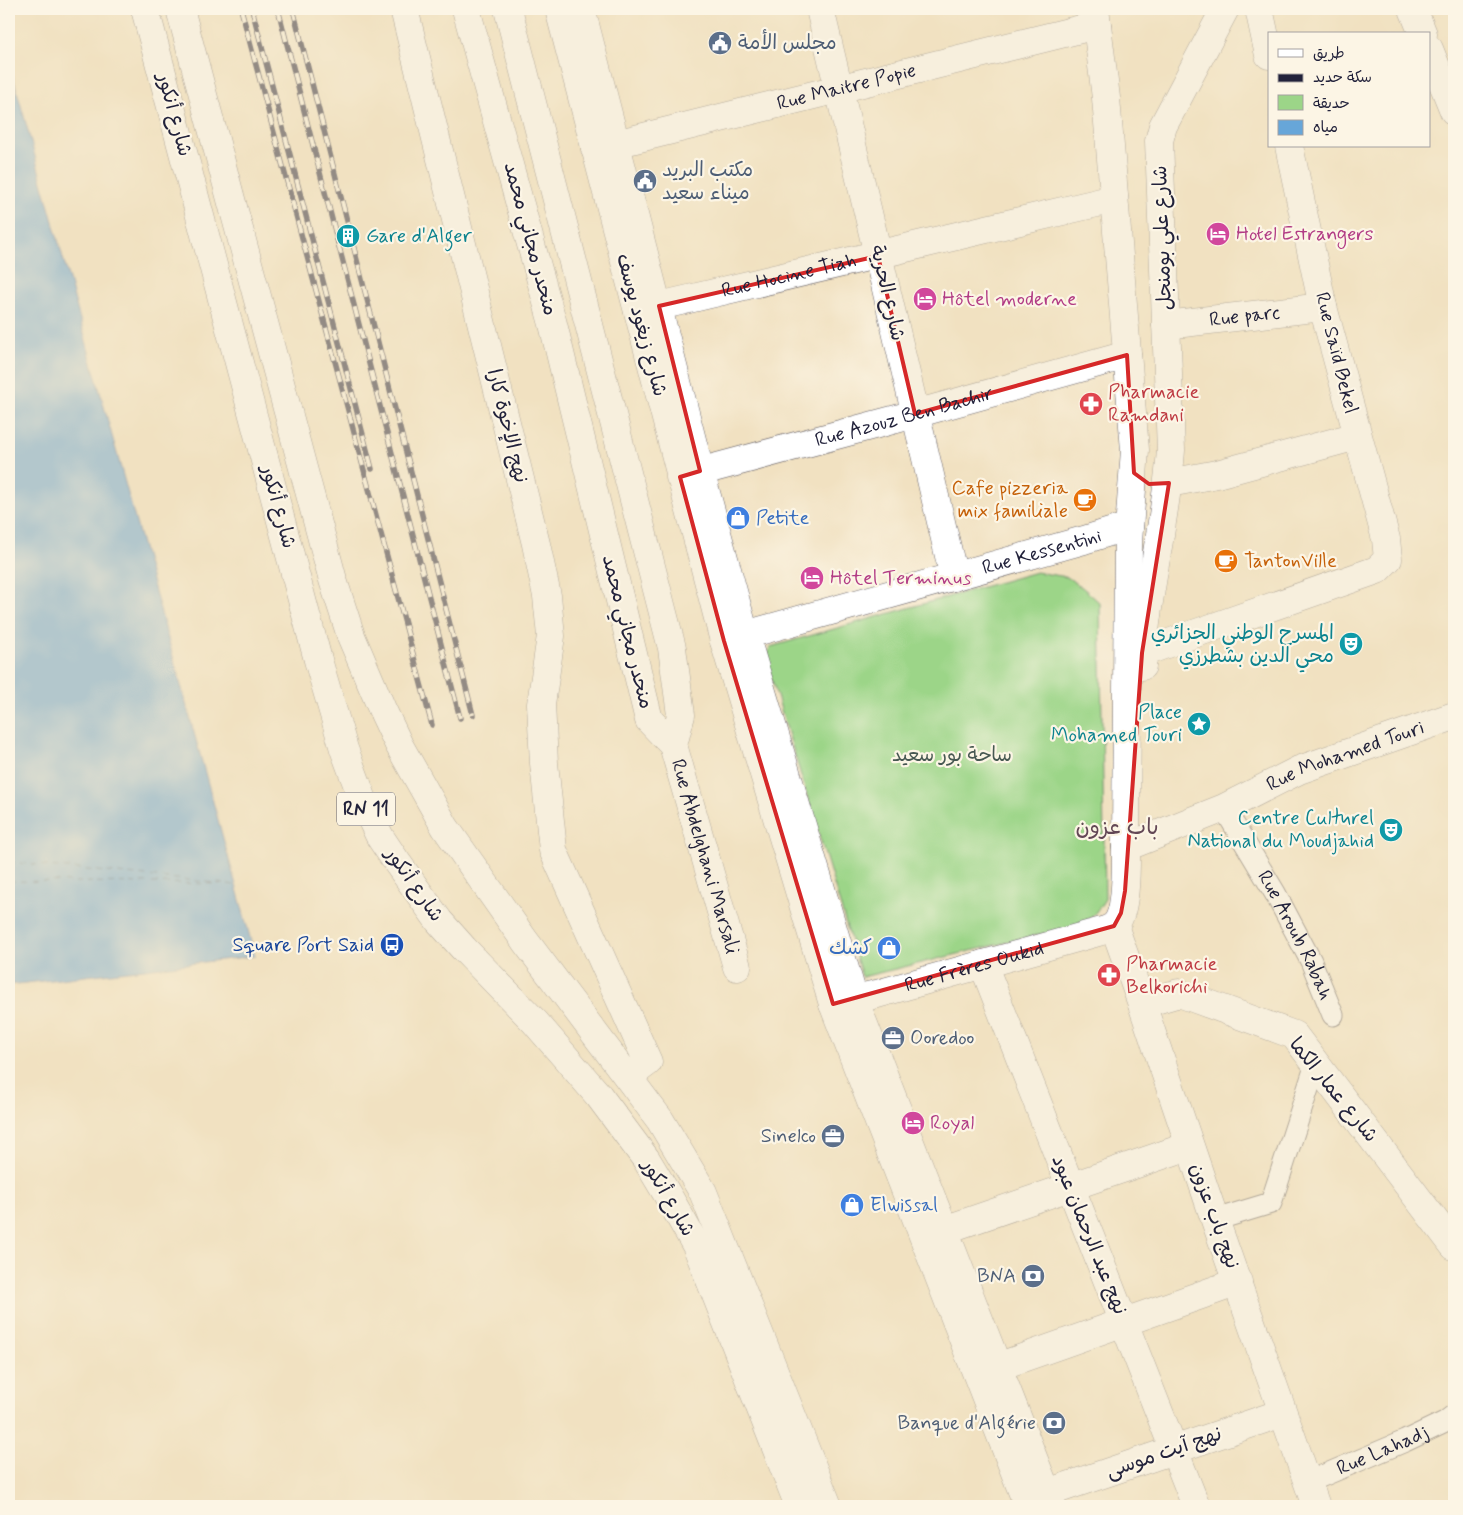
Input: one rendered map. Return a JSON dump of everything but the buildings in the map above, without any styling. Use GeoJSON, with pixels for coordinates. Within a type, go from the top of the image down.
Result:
{"type":"FeatureCollection","features":[{"type":"Feature","properties":{"kind":"main road","name":"شارع أنكور"},"geometry":{"type":"LineString","coordinates":[[145,9],[318,660],[344,750],[366,808],[380,837],[439,921],[464,950],[560,1049],[605,1103],[646,1159],[697,1247],[798,1506]]}},
{"type":"Feature","properties":{"kind":"main road","name":"شارع أنكور"},"geometry":{"type":"LineString","coordinates":[[180,9],[333,580],[351,636],[364,668],[399,745],[445,827],[525,941],[673,1140],[703,1192],[828,1506]]}},
{"type":"Feature","properties":{"kind":"main road","name":"نهج الإخوة كارا"},"geometry":{"type":"LineString","coordinates":[[404,9],[536,544],[547,596],[551,636],[541,704],[544,763],[553,850],[648,1062],[628,1077]]}},
{"type":"Feature","properties":{"kind":"main road","name":"منحدر مجاني محمد"},"geometry":{"type":"LineString","coordinates":[[466,9],[554,324],[649,720],[673,745]]}},
{"type":"Feature","properties":{"kind":"main road","name":"منحدر مجاني محمد"},"geometry":{"type":"LineString","coordinates":[[508,9],[672,648],[681,715],[673,745]]}},
{"type":"Feature","properties":{"kind":"main road","name":"شارع زيغود يوسف"},"geometry":{"type":"LineString","coordinates":[[559,9],[606,146],[690,474],[735,638],[843,1002]]}},
{"type":"Feature","properties":{"kind":"main road","name":"شارع زيغود يوسف"},"geometry":{"type":"LineString","coordinates":[[581,9],[606,146]]}},
{"type":"Feature","properties":{"kind":"main road","name":"شارع الحرية"},"geometry":{"type":"LineString","coordinates":[[820,9],[954,577]]}},
{"type":"Feature","properties":{"kind":"main road","name":"شارع علي بومنجل"},"geometry":{"type":"LineString","coordinates":[[1126,847],[1133,798],[1142,653],[1157,545],[1169,483],[1171,450],[1158,141],[1163,126],[1225,9]]}},
{"type":"Feature","properties":{"kind":"main road"},"geometry":{"type":"LineString","coordinates":[[1259,9],[1268,50]]}},
{"type":"Feature","properties":{"kind":"main road"},"geometry":{"type":"LineString","coordinates":[[1413,9],[1422,32]]}},
{"type":"Feature","properties":{"kind":"main road","name":"Rue Maitre Popie"},"geometry":{"type":"LineString","coordinates":[[606,146],[839,89],[1096,17]]}},
{"type":"Feature","properties":{"kind":"main road"},"geometry":{"type":"LineString","coordinates":[[1096,17],[1106,98],[1135,450],[1129,526],[1126,637],[1125,891],[1121,913],[1114,926]]}},
{"type":"Feature","properties":{"kind":"main road"},"geometry":{"type":"LineString","coordinates":[[1430,52],[1454,111]]}},
{"type":"Feature","properties":{"kind":"main road"},"geometry":{"type":"LineString","coordinates":[[1430,53],[1454,119]]}},
{"type":"Feature","properties":{"kind":"main road","name":"Rue Saïd Bekel"},"geometry":{"type":"LineString","coordinates":[[1142,653],[1377,570],[1388,559],[1386,539],[1324,308],[1289,148]]}},
{"type":"Feature","properties":{"kind":"main road","name":"Rue Hocine Tiah"},"geometry":{"type":"LineString","coordinates":[[649,308],[878,256],[1114,199]]}},
{"type":"Feature","properties":{"kind":"main road","name":"Rue parc"},"geometry":{"type":"LineString","coordinates":[[1166,325],[1324,308]]}},
{"type":"Feature","properties":{"kind":"main road","name":"Rue Azouz Ben Bachir"},"geometry":{"type":"LineString","coordinates":[[690,474],[1127,355]]}},
{"type":"Feature","properties":{"kind":"main road"},"geometry":{"type":"LineString","coordinates":[[1134,473],[1149,484],[1169,483],[1217,474],[1358,436]]}},
{"type":"Feature","properties":{"kind":"main road","name":"Rue Kessentini"},"geometry":{"type":"LineString","coordinates":[[735,638],[1129,526]]}},
{"type":"Feature","properties":{"kind":"main road","name":"Rue Mohamed Touri"},"geometry":{"type":"LineString","coordinates":[[1126,847],[1224,808],[1299,770],[1454,716]]}},
{"type":"Feature","properties":{"kind":"main road","name":"Rue Abdelghani Marsali"},"geometry":{"type":"LineString","coordinates":[[673,745],[737,967]]}},
{"type":"Feature","properties":{"kind":"main road","name":"Rue Frères Oukid"},"geometry":{"type":"LineString","coordinates":[[843,1002],[1114,926]]}},
{"type":"Feature","properties":{"kind":"main road","name":"نهج باب عزون"},"geometry":{"type":"LineString","coordinates":[[1114,926],[1282,1413],[1312,1494]]}},
{"type":"Feature","properties":{"kind":"main road","name":"نهج عبد الرحمان عبود"},"geometry":{"type":"LineString","coordinates":[[983,964],[1196,1506]]}},
{"type":"Feature","properties":{"kind":"main road","name":"شارع عمار الكما"},"geometry":{"type":"LineString","coordinates":[[1142,1004],[1179,993],[1294,1035],[1454,1246]]}},
{"type":"Feature","properties":{"kind":"main road"},"geometry":{"type":"LineString","coordinates":[[843,1002],[944,1230],[997,1367],[1042,1502]]}},
{"type":"Feature","properties":{"kind":"main road"},"geometry":{"type":"LineString","coordinates":[[843,1002],[1042,1502]]}},
{"type":"Feature","properties":{"kind":"main road"},"geometry":{"type":"LineString","coordinates":[[944,1230],[1189,1146]]}},
{"type":"Feature","properties":{"kind":"main road"},"geometry":{"type":"LineString","coordinates":[[997,1367],[1238,1282]]}},
{"type":"Feature","properties":{"kind":"main road","name":"نهج آيت موسى"},"geometry":{"type":"LineString","coordinates":[[1042,1502],[1174,1450],[1282,1413]]}},
{"type":"Feature","properties":{"kind":"street","name":"Rue Aroub Rabah"},"geometry":{"type":"LineString","coordinates":[[1224,808],[1289,918],[1311,961],[1333,1015]]}},
{"type":"Feature","properties":{"kind":"street"},"geometry":{"type":"LineString","coordinates":[[1215,1220],[1271,1203],[1316,1064]]}},
{"type":"Feature","properties":{"kind":"street","name":"Rue Lahadj"},"geometry":{"type":"LineString","coordinates":[[1312,1494],[1422,1433],[1446,1422],[1454,1415]]}},
{"type":"Feature","properties":{"kind":"highlighted area"},"geometry":{"type":"Polygon","coordinates":[[[878,256],[915,414],[1127,355],[1134,473],[1149,484],[1169,483],[1142,653],[1125,891],[1121,913],[1114,926],[833,1004],[724,641],[680,477],[700,471],[659,306],[878,256]]]}},
{"type":"Feature","properties":{"kind":"green space","name":"ساحة بور سعيد"},"geometry":{"type":"Polygon","coordinates":[[[1036,572],[1067,577],[1100,603],[1105,899],[1093,916],[1075,926],[862,977],[766,660],[770,647],[1036,572]]]}},
{"type":"Feature","properties":{"kind":"water"},"geometry":{"type":"Polygon","coordinates":[[[9,62],[236,885],[255,956],[9,985],[9,62]]]}},
{"type":"Feature","properties":{"kind":"ferry route"},"geometry":{"type":"LineString","coordinates":[[9,862],[236,885]]}},
{"type":"Feature","properties":{"kind":"ferry route"},"geometry":{"type":"LineString","coordinates":[[9,881],[225,884]]}},
{"type":"Feature","properties":{"kind":"railway"},"geometry":{"type":"LineString","coordinates":[[241,9],[432,725]]}},
{"type":"Feature","properties":{"kind":"railway"},"geometry":{"type":"LineString","coordinates":[[252,9],[372,469]]}},
{"type":"Feature","properties":{"kind":"railway"},"geometry":{"type":"LineString","coordinates":[[278,9],[460,718]]}},
{"type":"Feature","properties":{"kind":"railway"},"geometry":{"type":"LineString","coordinates":[[293,9],[473,715]]}},
{"type":"Feature","properties":{"kind":"place","name":"مجلس الأمة"},"geometry":{"type":"Point","coordinates":[720,43]}},
{"type":"Feature","properties":{"kind":"place","name":"مكتب البريد ميناء سعيد"},"geometry":{"type":"Point","coordinates":[645,181]}},
{"type":"Feature","properties":{"kind":"place","name":"Hotel Estrangers"},"geometry":{"type":"Point","coordinates":[1218,234]}},
{"type":"Feature","properties":{"kind":"place","name":"Gare d'Alger"},"geometry":{"type":"Point","coordinates":[348,236]}},
{"type":"Feature","properties":{"kind":"place","name":"Hôtel moderne"},"geometry":{"type":"Point","coordinates":[925,299]}},
{"type":"Feature","properties":{"kind":"place","name":"Pharmacie Ramdani"},"geometry":{"type":"Point","coordinates":[1091,404]}},
{"type":"Feature","properties":{"kind":"place","name":"Cafe pizzeria mix familiale"},"geometry":{"type":"Point","coordinates":[1085,500]}},
{"type":"Feature","properties":{"kind":"place","name":"Petite"},"geometry":{"type":"Point","coordinates":[738,518]}},
{"type":"Feature","properties":{"kind":"place","name":"TantonVille"},"geometry":{"type":"Point","coordinates":[1226,561]}},
{"type":"Feature","properties":{"kind":"place","name":"Hôtel Terminus"},"geometry":{"type":"Point","coordinates":[812,578]}},
{"type":"Feature","properties":{"kind":"place","name":"المسرح الوطني الجزائري محي الدين بشطرزي"},"geometry":{"type":"Point","coordinates":[1351,644]}},
{"type":"Feature","properties":{"kind":"place","name":"Place Mohamed Touri"},"geometry":{"type":"Point","coordinates":[1199,724]}},
{"type":"Feature","properties":{"kind":"place","name":"Centre Culturel National du Moudjahid"},"geometry":{"type":"Point","coordinates":[1391,830]}},
{"type":"Feature","properties":{"kind":"place","name":"Square Port Said"},"geometry":{"type":"Point","coordinates":[392,945]}},
{"type":"Feature","properties":{"kind":"place","name":"كشك"},"geometry":{"type":"Point","coordinates":[889,948]}},
{"type":"Feature","properties":{"kind":"place","name":"Pharmacie Belkorichi"},"geometry":{"type":"Point","coordinates":[1109,975]}},
{"type":"Feature","properties":{"kind":"place","name":"Ooredoo"},"geometry":{"type":"Point","coordinates":[893,1038]}},
{"type":"Feature","properties":{"kind":"place","name":"Royal"},"geometry":{"type":"Point","coordinates":[913,1123]}},
{"type":"Feature","properties":{"kind":"place","name":"Sinelco"},"geometry":{"type":"Point","coordinates":[833,1136]}},
{"type":"Feature","properties":{"kind":"place","name":"Elwissal"},"geometry":{"type":"Point","coordinates":[852,1205]}},
{"type":"Feature","properties":{"kind":"place","name":"BNA"},"geometry":{"type":"Point","coordinates":[1033,1276]}},
{"type":"Feature","properties":{"kind":"place","name":"Banque d'Algérie"},"geometry":{"type":"Point","coordinates":[1054,1423]}},
{"type":"Feature","properties":{"kind":"district","name":"باب عزون"},"geometry":{"type":"Point","coordinates":[1117,828]}}]}
